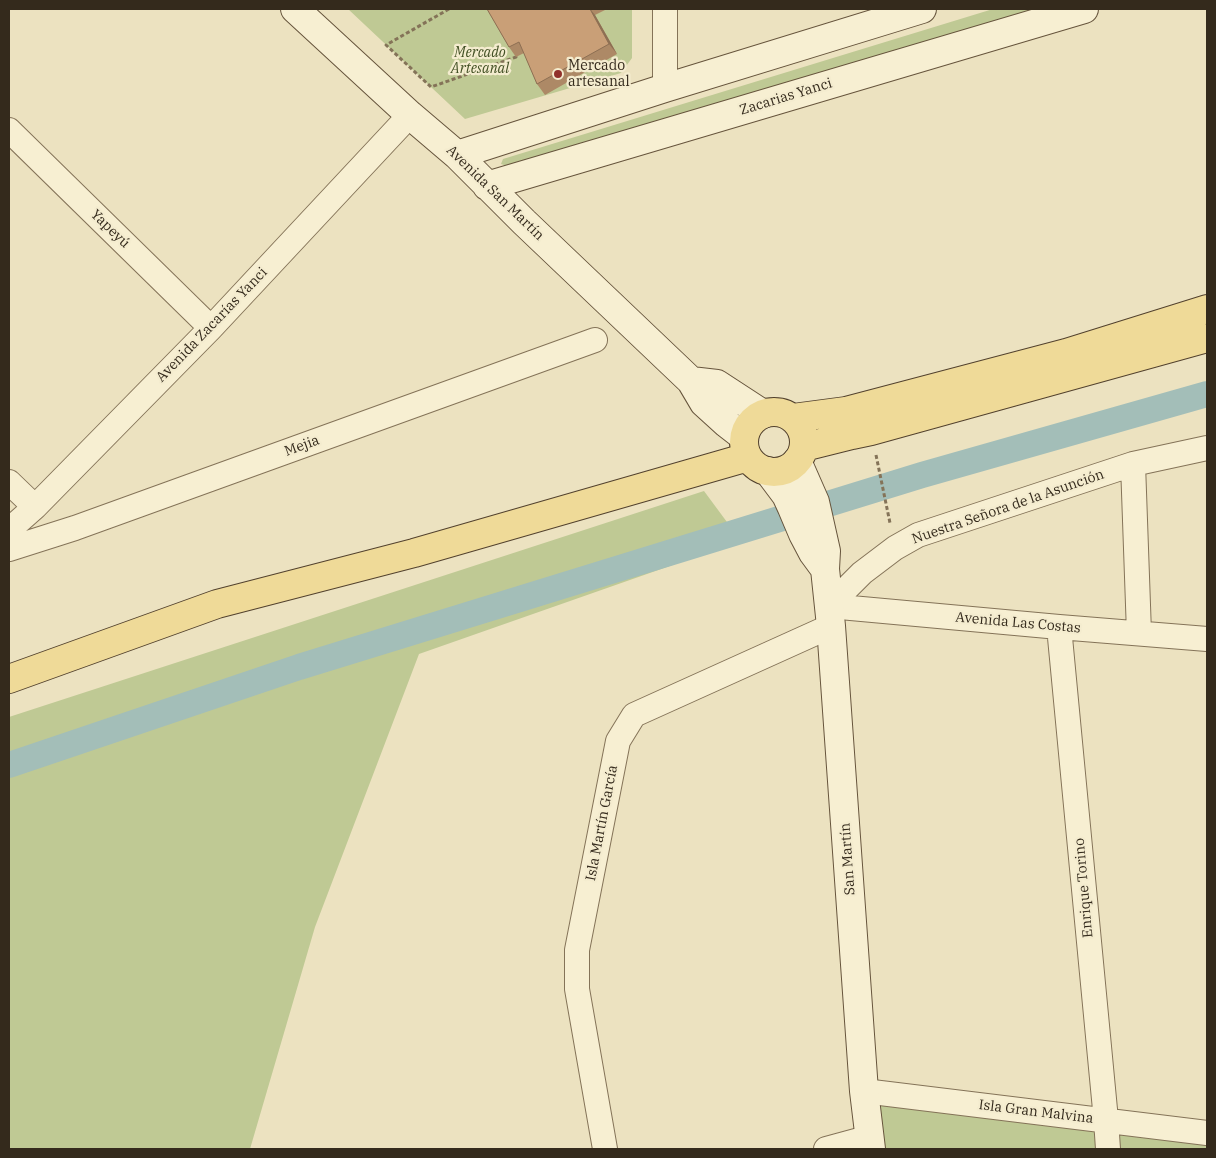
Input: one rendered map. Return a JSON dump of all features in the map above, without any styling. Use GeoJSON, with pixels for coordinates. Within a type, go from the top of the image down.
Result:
{"type":"FeatureCollection","features":[{"type":"Feature","properties":{"kind":"main road","name":"Avenida San Martín"},"geometry":{"type":"LineString","coordinates":[[295,9],[410,116],[457,155],[524,222],[691,381],[704,402],[726,423],[751,452]]}},
{"type":"Feature","properties":{"kind":"main road","name":"Zacarias Yanci"},"geometry":{"type":"LineString","coordinates":[[487,186],[1084,9]]}},
{"type":"Feature","properties":{"kind":"main road"},"geometry":{"type":"LineString","coordinates":[[457,155],[907,11]]}},
{"type":"Feature","properties":{"kind":"main road"},"geometry":{"type":"LineString","coordinates":[[793,418],[846,411],[1066,353],[1207,309]]}},
{"type":"Feature","properties":{"kind":"main road"},"geometry":{"type":"LineString","coordinates":[[800,454],[804,436],[800,426],[793,418],[784,413],[773,412],[763,414],[754,419],[747,427],[751,452],[775,472],[785,470],[800,454],[852,435],[871,432],[1207,338]]}},
{"type":"Feature","properties":{"kind":"main road"},"geometry":{"type":"LineString","coordinates":[[691,381],[717,384],[763,414]]}},
{"type":"Feature","properties":{"kind":"main road"},"geometry":{"type":"LineString","coordinates":[[9,660],[172,605],[301,566],[751,452]]}},
{"type":"Feature","properties":{"kind":"main road"},"geometry":{"type":"LineString","coordinates":[[9,679],[217,604],[414,553],[751,452]]}},
{"type":"Feature","properties":{"kind":"main road","name":"San Martín"},"geometry":{"type":"LineString","coordinates":[[751,452],[797,492]]}},
{"type":"Feature","properties":{"kind":"main road","name":"San Martín"},"geometry":{"type":"LineString","coordinates":[[800,454],[797,492],[792,508],[813,553],[825,569],[830,616],[864,1091],[870,1143]]}},
{"type":"Feature","properties":{"kind":"street"},"geometry":{"type":"LineString","coordinates":[[665,9],[665,88]]}},
{"type":"Feature","properties":{"kind":"street","name":"Avenida Zacarías Yanci"},"geometry":{"type":"LineString","coordinates":[[9,530],[35,507],[211,328],[410,116]]}},
{"type":"Feature","properties":{"kind":"street","name":"Yapeyú"},"geometry":{"type":"LineString","coordinates":[[9,130],[211,328]]}},
{"type":"Feature","properties":{"kind":"street","name":"Mejia"},"geometry":{"type":"LineString","coordinates":[[9,549],[75,528],[595,340]]}},
{"type":"Feature","properties":{"kind":"street","name":"Nuestra Señora de la Asunción"},"geometry":{"type":"LineString","coordinates":[[830,616],[862,573],[894,548],[918,535],[1133,464],[1207,448]]}},
{"type":"Feature","properties":{"kind":"street"},"geometry":{"type":"LineString","coordinates":[[1133,464],[1139,633]]}},
{"type":"Feature","properties":{"kind":"street"},"geometry":{"type":"LineString","coordinates":[[9,482],[35,507]]}},
{"type":"Feature","properties":{"kind":"street","name":"Avenida Las Costas"},"geometry":{"type":"LineString","coordinates":[[830,616],[1059,627],[1207,639]]}},
{"type":"Feature","properties":{"kind":"street","name":"Isla Martín García"},"geometry":{"type":"LineString","coordinates":[[605,1149],[577,989],[577,950],[618,741],[634,715],[830,616]]}},
{"type":"Feature","properties":{"kind":"street","name":"Enrique Torino"},"geometry":{"type":"LineString","coordinates":[[1059,627],[1108,1149]]}},
{"type":"Feature","properties":{"kind":"street","name":"Isla Gran Malvina"},"geometry":{"type":"LineString","coordinates":[[864,1091],[1207,1133]]}},
{"type":"Feature","properties":{"kind":"street"},"geometry":{"type":"LineString","coordinates":[[826,1149],[870,1143]]}},
{"type":"Feature","properties":{"kind":"path"},"geometry":{"type":"LineString","coordinates":[[449,9],[386,45],[431,87],[516,57],[512,49]]}},
{"type":"Feature","properties":{"kind":"path"},"geometry":{"type":"LineString","coordinates":[[876,454],[892,532]]}},
{"type":"Feature","properties":{"kind":"green space","name":"Mercado Artesanal"},"geometry":{"type":"Polygon","coordinates":[[[348,9],[632,9],[632,58],[621,73],[465,119],[348,9]]]}},
{"type":"Feature","properties":{"kind":"green space"},"geometry":{"type":"Polygon","coordinates":[[[993,9],[1045,9],[507,166],[501,164],[503,159],[993,9]]]}},
{"type":"Feature","properties":{"kind":"green space"},"geometry":{"type":"Polygon","coordinates":[[[704,491],[741,541],[419,654],[315,927],[250,1149],[9,1149],[9,717],[704,491]]]}},
{"type":"Feature","properties":{"kind":"green space"},"geometry":{"type":"Polygon","coordinates":[[[866,1093],[1207,1136],[1207,1149],[871,1149],[866,1093]]]}},
{"type":"Feature","properties":{"kind":"building"},"geometry":{"type":"Polygon","coordinates":[[[487,9],[590,9],[609,44],[537,84],[519,42],[509,47],[487,9]]]}},
{"type":"Feature","properties":{"kind":"waterway"},"geometry":{"type":"LineString","coordinates":[[9,765],[299,667],[922,475],[1207,394]]}},
{"type":"Feature","properties":{"kind":"place","name":"Mercado artesanal"},"geometry":{"type":"Point","coordinates":[558,74]}}]}
